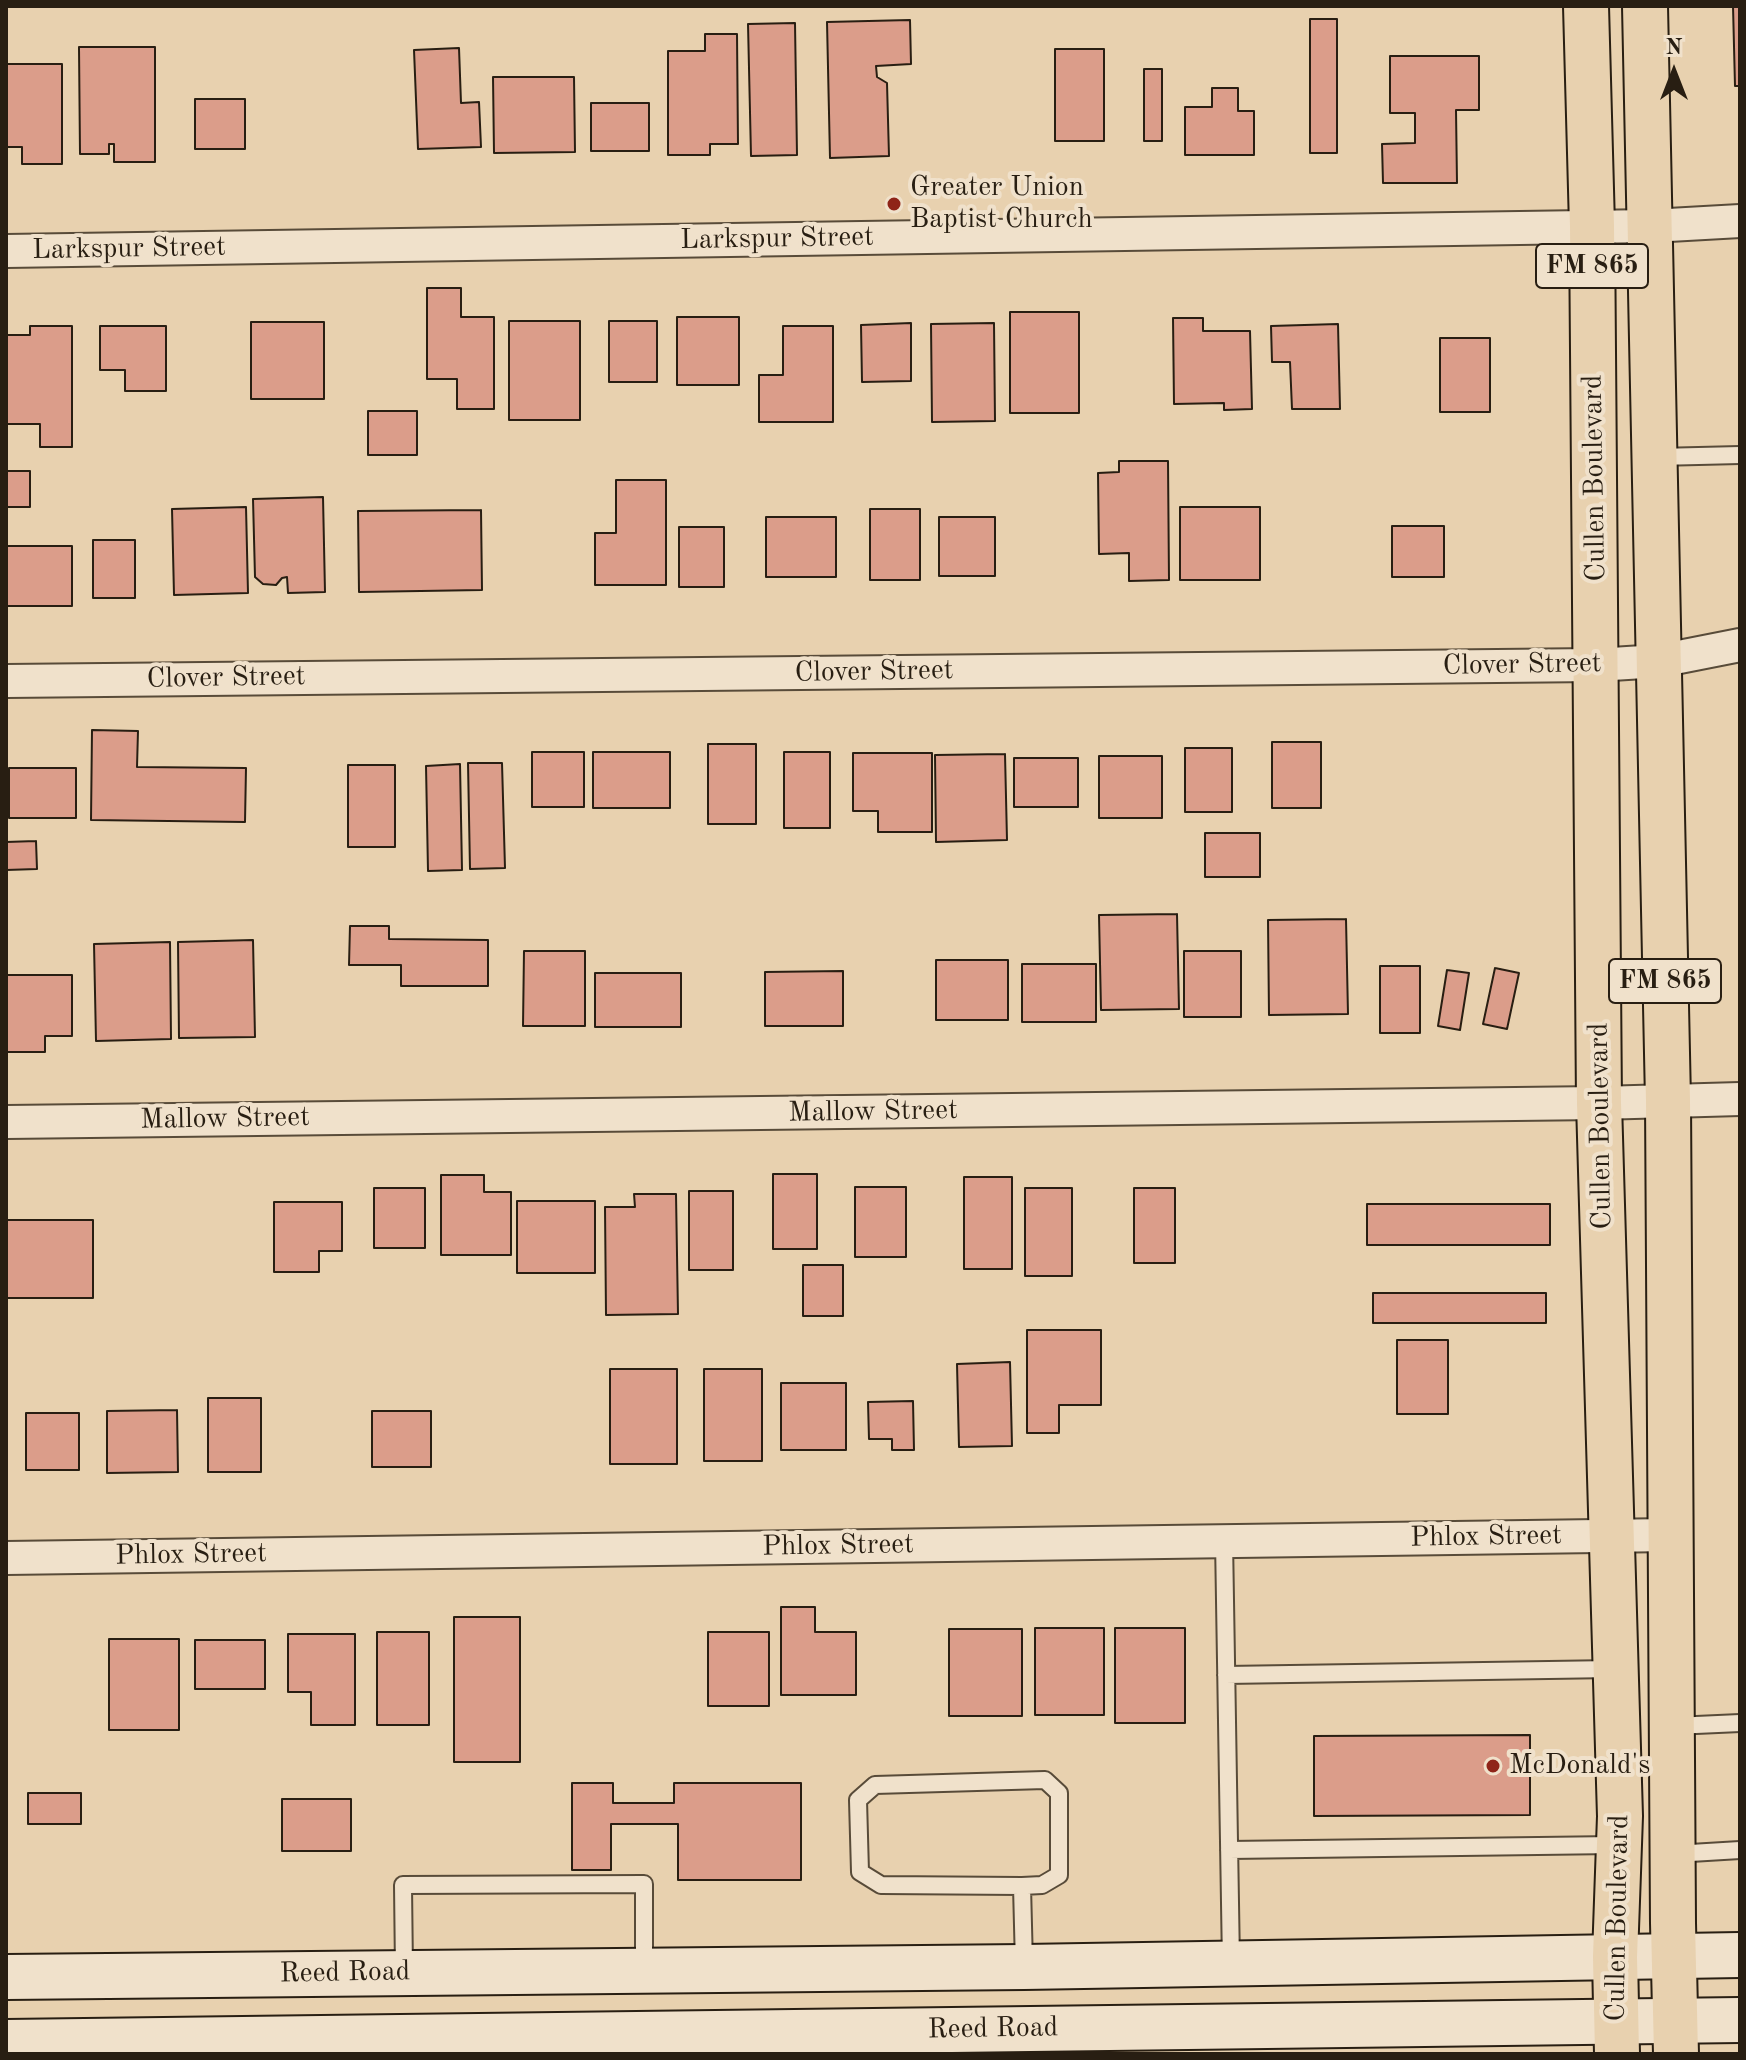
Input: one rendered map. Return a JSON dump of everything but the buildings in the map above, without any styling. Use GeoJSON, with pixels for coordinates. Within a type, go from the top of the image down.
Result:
{"type":"FeatureCollection","features":[{"type":"Feature","properties":{"kind":"main road","name":"Cullen Boulevard"},"geometry":{"type":"LineString","coordinates":[[1586,6],[1592,226],[1599,1103],[1619,1845],[1616,2038]]}},
{"type":"Feature","properties":{"kind":"main road","name":"Cullen Boulevard"},"geometry":{"type":"LineString","coordinates":[[1645,6],[1668,1100],[1672,1854],[1676,2038]]}},
{"type":"Feature","properties":{"kind":"street","name":"Larkspur Street"},"geometry":{"type":"LineString","coordinates":[[6,251],[1651,226],[1740,221]]}},
{"type":"Feature","properties":{"kind":"street","name":"Clover Street"},"geometry":{"type":"LineString","coordinates":[[6,681],[1596,665],[1659,661],[1740,645]]}},
{"type":"Feature","properties":{"kind":"street","name":"Mallow Street"},"geometry":{"type":"LineString","coordinates":[[6,1122],[1740,1099]]}},
{"type":"Feature","properties":{"kind":"street","name":"Phlox Street"},"geometry":{"type":"LineString","coordinates":[[6,1558],[1671,1535]]}},
{"type":"Feature","properties":{"kind":"street","name":"Reed Road"},"geometry":{"type":"LineString","coordinates":[[6,1977],[1024,1967],[1740,1955]]}},
{"type":"Feature","properties":{"kind":"street"},"geometry":{"type":"LineString","coordinates":[[1024,1967],[1024,2035]]}},
{"type":"Feature","properties":{"kind":"street"},"geometry":{"type":"LineString","coordinates":[[496,1971],[500,2036]]}},
{"type":"Feature","properties":{"kind":"street","name":"Reed Road"},"geometry":{"type":"LineString","coordinates":[[6,2042],[345,2046],[500,2036],[753,2043],[1024,2035],[1676,2038],[1740,2020]]}},
{"type":"Feature","properties":{"kind":"lane"},"geometry":{"type":"LineString","coordinates":[[1655,457],[1740,455]]}},
{"type":"Feature","properties":{"kind":"lane"},"geometry":{"type":"LineString","coordinates":[[1224,1540],[1231,1963]]}},
{"type":"Feature","properties":{"kind":"lane"},"geometry":{"type":"LineString","coordinates":[[1226,1675],[1615,1669]]}},
{"type":"Feature","properties":{"kind":"lane"},"geometry":{"type":"LineString","coordinates":[[1672,1726],[1740,1723]]}},
{"type":"Feature","properties":{"kind":"lane"},"geometry":{"type":"LineString","coordinates":[[1045,1780],[1059,1793],[1059,1875],[1042,1885],[1022,1886],[881,1885],[860,1872],[858,1800],[875,1785],[1045,1780]]}},
{"type":"Feature","properties":{"kind":"lane"},"geometry":{"type":"LineString","coordinates":[[1229,1850],[1619,1845]]}},
{"type":"Feature","properties":{"kind":"lane"},"geometry":{"type":"LineString","coordinates":[[1672,1854],[1740,1850]]}},
{"type":"Feature","properties":{"kind":"lane"},"geometry":{"type":"LineString","coordinates":[[404,1973],[403,1885],[644,1884],[644,1970]]}},
{"type":"Feature","properties":{"kind":"lane"},"geometry":{"type":"LineString","coordinates":[[1022,1886],[1024,1967]]}},
{"type":"Feature","properties":{"kind":"place","name":"Greater Union Baptist Church"},"geometry":{"type":"Point","coordinates":[894,204]}},
{"type":"Feature","properties":{"kind":"place","name":"McDonald's"},"geometry":{"type":"Point","coordinates":[1493,1766]}}]}
